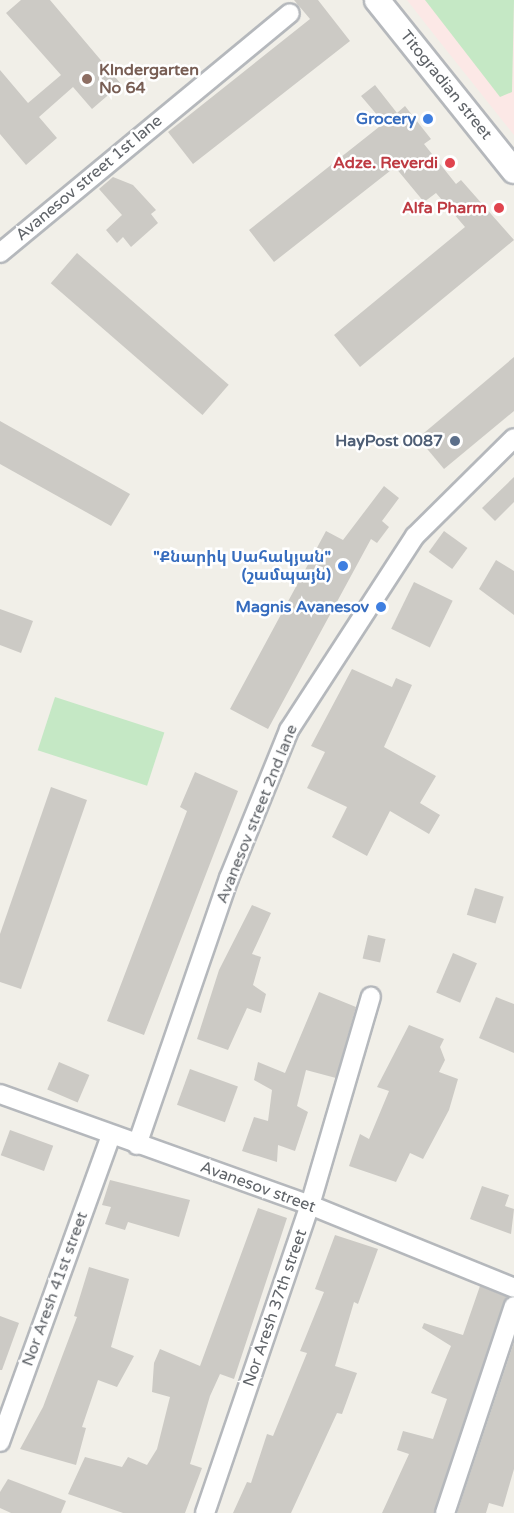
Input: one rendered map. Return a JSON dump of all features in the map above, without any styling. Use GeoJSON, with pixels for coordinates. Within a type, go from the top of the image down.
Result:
{"type":"FeatureCollection","features":[{"type":"Feature","properties":{"kind":"street","name":"Titogradian street"},"geometry":{"type":"LineString","coordinates":[[377,0],[514,171]]}},
{"type":"Feature","properties":{"kind":"street","name":"Avanesov street 1st lane"},"geometry":{"type":"LineString","coordinates":[[0,254],[290,13]]}},
{"type":"Feature","properties":{"kind":"street","name":"Avanesov street 2nd lane"},"geometry":{"type":"LineString","coordinates":[[137,1145],[229,878],[289,730],[415,536],[514,438]]}},
{"type":"Feature","properties":{"kind":"street","name":"Nor Aresh 37th street"},"geometry":{"type":"LineString","coordinates":[[205,1513],[310,1205],[371,997]]}},
{"type":"Feature","properties":{"kind":"street","name":"Avanesov street"},"geometry":{"type":"LineString","coordinates":[[0,1094],[111,1136],[310,1205],[514,1288]]}},
{"type":"Feature","properties":{"kind":"street","name":"Nor Aresh 41st street"},"geometry":{"type":"LineString","coordinates":[[0,1442],[111,1136]]}},
{"type":"Feature","properties":{"kind":"street"},"geometry":{"type":"LineString","coordinates":[[445,1513],[514,1306]]}},
{"type":"Feature","properties":{"kind":"shaded area"},"geometry":{"type":"Polygon","coordinates":[[[407,0],[514,0],[514,135],[432,32],[407,0]]]}},
{"type":"Feature","properties":{"kind":"green space"},"geometry":{"type":"Polygon","coordinates":[[[425,0],[514,0],[512,92],[500,97],[425,0]]]}},
{"type":"Feature","properties":{"kind":"green space"},"geometry":{"type":"Polygon","coordinates":[[[55,697],[164,733],[147,786],[38,750],[55,697]]]}},
{"type":"Feature","properties":{"kind":"building","name":"KIndergarten No 64"},"geometry":{"type":"Polygon","coordinates":[[[21,0],[50,0],[121,84],[92,109],[73,87],[39,117],[57,138],[26,165],[0,134],[0,70],[28,103],[61,75],[6,13],[21,0]]]}},
{"type":"Feature","properties":{"kind":"building"},"geometry":{"type":"Polygon","coordinates":[[[294,0],[318,0],[350,41],[193,164],[168,132],[310,19],[294,0]]]}},
{"type":"Feature","properties":{"kind":"building"},"geometry":{"type":"Polygon","coordinates":[[[375,85],[397,113],[405,106],[431,139],[424,144],[456,184],[461,180],[514,240],[360,367],[334,335],[465,227],[436,193],[424,202],[395,167],[274,262],[249,230],[384,123],[361,96],[375,85]]]}},
{"type":"Feature","properties":{"kind":"building"},"geometry":{"type":"Polygon","coordinates":[[[113,177],[133,185],[156,210],[151,214],[158,223],[131,247],[123,237],[117,243],[106,230],[122,215],[99,189],[113,177]]]}},
{"type":"Feature","properties":{"kind":"building"},"geometry":{"type":"Polygon","coordinates":[[[77,253],[229,385],[202,415],[51,283],[77,253]]]}},
{"type":"Feature","properties":{"kind":"building"},"geometry":{"type":"Polygon","coordinates":[[[514,357],[514,411],[444,469],[418,438],[514,357]]]}},
{"type":"Feature","properties":{"kind":"building"},"geometry":{"type":"Polygon","coordinates":[[[0,421],[130,494],[111,526],[0,464],[0,421]]]}},
{"type":"Feature","properties":{"kind":"building"},"geometry":{"type":"Polygon","coordinates":[[[514,477],[514,502],[495,521],[482,508],[514,477]]]}},
{"type":"Feature","properties":{"kind":"building"},"geometry":{"type":"Polygon","coordinates":[[[384,486],[399,498],[382,521],[389,527],[377,543],[371,539],[268,729],[230,709],[326,531],[343,540],[384,486]]]}},
{"type":"Feature","properties":{"kind":"building"},"geometry":{"type":"Polygon","coordinates":[[[444,531],[467,548],[452,569],[429,552],[444,531]]]}},
{"type":"Feature","properties":{"kind":"building"},"geometry":{"type":"Polygon","coordinates":[[[496,560],[514,571],[514,615],[479,589],[496,560]]]}},
{"type":"Feature","properties":{"kind":"building"},"geometry":{"type":"Polygon","coordinates":[[[414,582],[453,601],[430,648],[391,629],[414,582]]]}},
{"type":"Feature","properties":{"kind":"building"},"geometry":{"type":"Polygon","coordinates":[[[0,609],[33,621],[21,653],[0,645],[0,609]]]}},
{"type":"Feature","properties":{"kind":"building"},"geometry":{"type":"Polygon","coordinates":[[[352,669],[392,687],[396,678],[412,685],[384,747],[436,776],[420,803],[440,815],[429,834],[390,811],[367,856],[332,837],[347,807],[307,788],[325,752],[311,746],[352,669]]]}},
{"type":"Feature","properties":{"kind":"building"},"geometry":{"type":"Polygon","coordinates":[[[195,772],[238,791],[144,1035],[107,1021],[187,811],[180,807],[195,772]]]}},
{"type":"Feature","properties":{"kind":"building"},"geometry":{"type":"Polygon","coordinates":[[[51,787],[87,800],[21,989],[0,982],[0,934],[51,787]]]}},
{"type":"Feature","properties":{"kind":"building"},"geometry":{"type":"Polygon","coordinates":[[[475,888],[504,897],[496,924],[467,915],[475,888]]]}},
{"type":"Feature","properties":{"kind":"building"},"geometry":{"type":"Polygon","coordinates":[[[252,905],[271,913],[252,954],[261,957],[253,985],[266,994],[261,1013],[247,1008],[228,1050],[197,1039],[219,970],[252,905]]]}},
{"type":"Feature","properties":{"kind":"building"},"geometry":{"type":"Polygon","coordinates":[[[368,935],[386,939],[380,962],[363,958],[368,935]]]}},
{"type":"Feature","properties":{"kind":"building"},"geometry":{"type":"Polygon","coordinates":[[[453,953],[477,963],[460,1003],[436,993],[453,953]]]}},
{"type":"Feature","properties":{"kind":"building"},"geometry":{"type":"Polygon","coordinates":[[[319,992],[356,1007],[336,1078],[306,1070],[297,1106],[308,1112],[295,1151],[278,1145],[277,1162],[242,1151],[254,1117],[268,1121],[272,1090],[254,1080],[258,1062],[285,1073],[319,992]]]}},
{"type":"Feature","properties":{"kind":"building"},"geometry":{"type":"Polygon","coordinates":[[[496,997],[514,1004],[514,1053],[479,1038],[496,997]]]}},
{"type":"Feature","properties":{"kind":"building"},"geometry":{"type":"Polygon","coordinates":[[[409,1025],[444,1039],[440,1047],[445,1060],[439,1072],[458,1079],[449,1110],[423,1159],[410,1153],[396,1182],[349,1166],[360,1134],[369,1139],[389,1091],[377,1087],[409,1025]]]}},
{"type":"Feature","properties":{"kind":"building"},"geometry":{"type":"Polygon","coordinates":[[[59,1062],[89,1075],[78,1103],[47,1090],[59,1062]]]}},
{"type":"Feature","properties":{"kind":"building"},"geometry":{"type":"Polygon","coordinates":[[[190,1069],[238,1086],[225,1122],[177,1105],[190,1069]]]}},
{"type":"Feature","properties":{"kind":"building"},"geometry":{"type":"Polygon","coordinates":[[[10,1130],[53,1146],[44,1171],[1,1155],[10,1130]]]}},
{"type":"Feature","properties":{"kind":"building"},"geometry":{"type":"Polygon","coordinates":[[[110,1180],[190,1200],[179,1237],[128,1222],[125,1230],[105,1224],[111,1207],[102,1205],[110,1180]]]}},
{"type":"Feature","properties":{"kind":"building"},"geometry":{"type":"Polygon","coordinates":[[[482,1186],[509,1195],[505,1206],[514,1209],[511,1234],[470,1219],[482,1186]]]}},
{"type":"Feature","properties":{"kind":"building"},"geometry":{"type":"Polygon","coordinates":[[[258,1208],[287,1218],[234,1379],[220,1374],[210,1396],[190,1464],[202,1468],[185,1513],[123,1513],[68,1494],[85,1457],[122,1467],[128,1457],[147,1465],[157,1449],[170,1397],[152,1392],[154,1363],[160,1349],[200,1366],[258,1208]]]}},
{"type":"Feature","properties":{"kind":"building"},"geometry":{"type":"Polygon","coordinates":[[[335,1235],[378,1249],[358,1304],[354,1302],[335,1366],[357,1373],[342,1414],[337,1413],[291,1513],[233,1513],[247,1482],[251,1483],[267,1434],[273,1436],[307,1353],[300,1351],[324,1292],[315,1289],[335,1235]]]}},
{"type":"Feature","properties":{"kind":"building"},"geometry":{"type":"Polygon","coordinates":[[[89,1267],[129,1279],[111,1347],[134,1356],[117,1387],[98,1380],[82,1427],[86,1428],[76,1465],[20,1449],[43,1407],[77,1317],[74,1316],[89,1267]]]}},
{"type":"Feature","properties":{"kind":"building"},"geometry":{"type":"Polygon","coordinates":[[[480,1286],[507,1297],[434,1513],[382,1513],[409,1454],[397,1450],[403,1431],[433,1439],[447,1399],[431,1393],[451,1346],[422,1328],[424,1323],[463,1335],[480,1286]]]}},
{"type":"Feature","properties":{"kind":"building"},"geometry":{"type":"Polygon","coordinates":[[[0,1316],[19,1323],[2,1370],[0,1370],[0,1316]]]}},
{"type":"Feature","properties":{"kind":"building"},"geometry":{"type":"Polygon","coordinates":[[[514,1342],[514,1469],[503,1507],[489,1503],[486,1513],[457,1513],[514,1342]]]}},
{"type":"Feature","properties":{"kind":"building"},"geometry":{"type":"Polygon","coordinates":[[[8,1479],[66,1501],[61,1513],[11,1513],[0,1508],[0,1492],[8,1479]]]}},
{"type":"Feature","properties":{"kind":"place","name":"KIndergarten No 64"},"geometry":{"type":"Point","coordinates":[87,79]}},
{"type":"Feature","properties":{"kind":"place","name":"Grocery"},"geometry":{"type":"Point","coordinates":[428,119]}},
{"type":"Feature","properties":{"kind":"place","name":"Adze. Reverdi"},"geometry":{"type":"Point","coordinates":[450,163]}},
{"type":"Feature","properties":{"kind":"place","name":"Alfa Pharm"},"geometry":{"type":"Point","coordinates":[499,208]}},
{"type":"Feature","properties":{"kind":"place","name":"HayPost 0087"},"geometry":{"type":"Point","coordinates":[455,441]}},
{"type":"Feature","properties":{"kind":"place","name":"\"Քնարիկ Սահակյան\" (շամպայն)"},"geometry":{"type":"Point","coordinates":[343,566]}},
{"type":"Feature","properties":{"kind":"place","name":"Magnis Avanesov"},"geometry":{"type":"Point","coordinates":[381,607]}}]}
